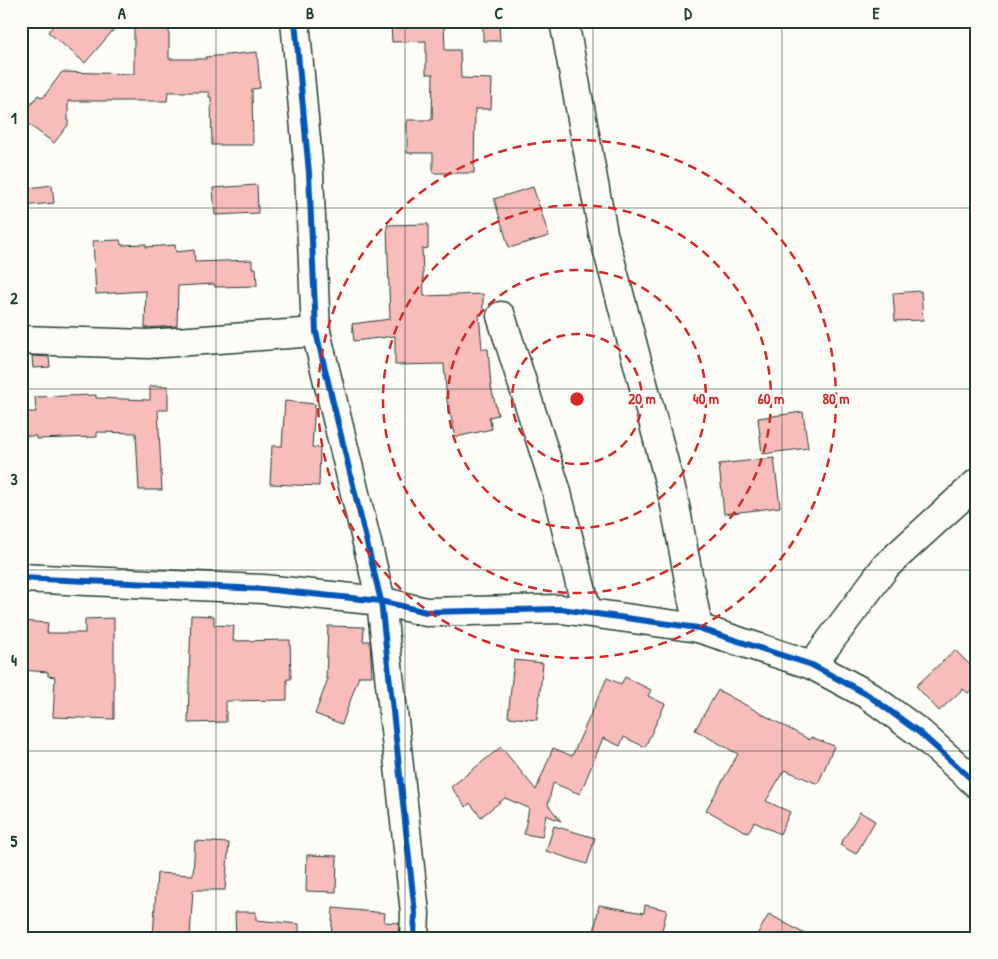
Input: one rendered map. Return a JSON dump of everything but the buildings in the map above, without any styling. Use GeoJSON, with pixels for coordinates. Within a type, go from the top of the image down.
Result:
{"type":"FeatureCollection","features":[{"type":"Feature","properties":{"kind":"street"},"geometry":{"type":"LineString","coordinates":[[295,21],[309,173],[316,332],[381,601],[415,913],[414,938]]}},
{"type":"Feature","properties":{"kind":"street"},"geometry":{"type":"LineString","coordinates":[[564,21],[603,233],[674,500],[698,628]]}},
{"type":"Feature","properties":{"kind":"street"},"geometry":{"type":"LineString","coordinates":[[501,316],[556,489],[587,611]]}},
{"type":"Feature","properties":{"kind":"street"},"geometry":{"type":"LineString","coordinates":[[21,340],[148,344],[316,332]]}},
{"type":"Feature","properties":{"kind":"street"},"geometry":{"type":"LineString","coordinates":[[812,665],[886,566],[977,483]]}},
{"type":"Feature","properties":{"kind":"street"},"geometry":{"type":"LineString","coordinates":[[21,578],[263,589],[381,601],[426,612],[560,609],[587,611],[698,628],[812,665],[868,695],[920,733],[977,784]]}},
{"type":"Feature","properties":{"kind":"cycle path"},"geometry":{"type":"LineString","coordinates":[[295,21],[309,173],[316,332],[381,601],[415,913],[414,938]]}},
{"type":"Feature","properties":{"kind":"cycle path"},"geometry":{"type":"LineString","coordinates":[[21,578],[263,589],[381,601],[426,612],[561,609],[698,628],[812,665],[868,695],[920,733],[977,784]]}}]}
